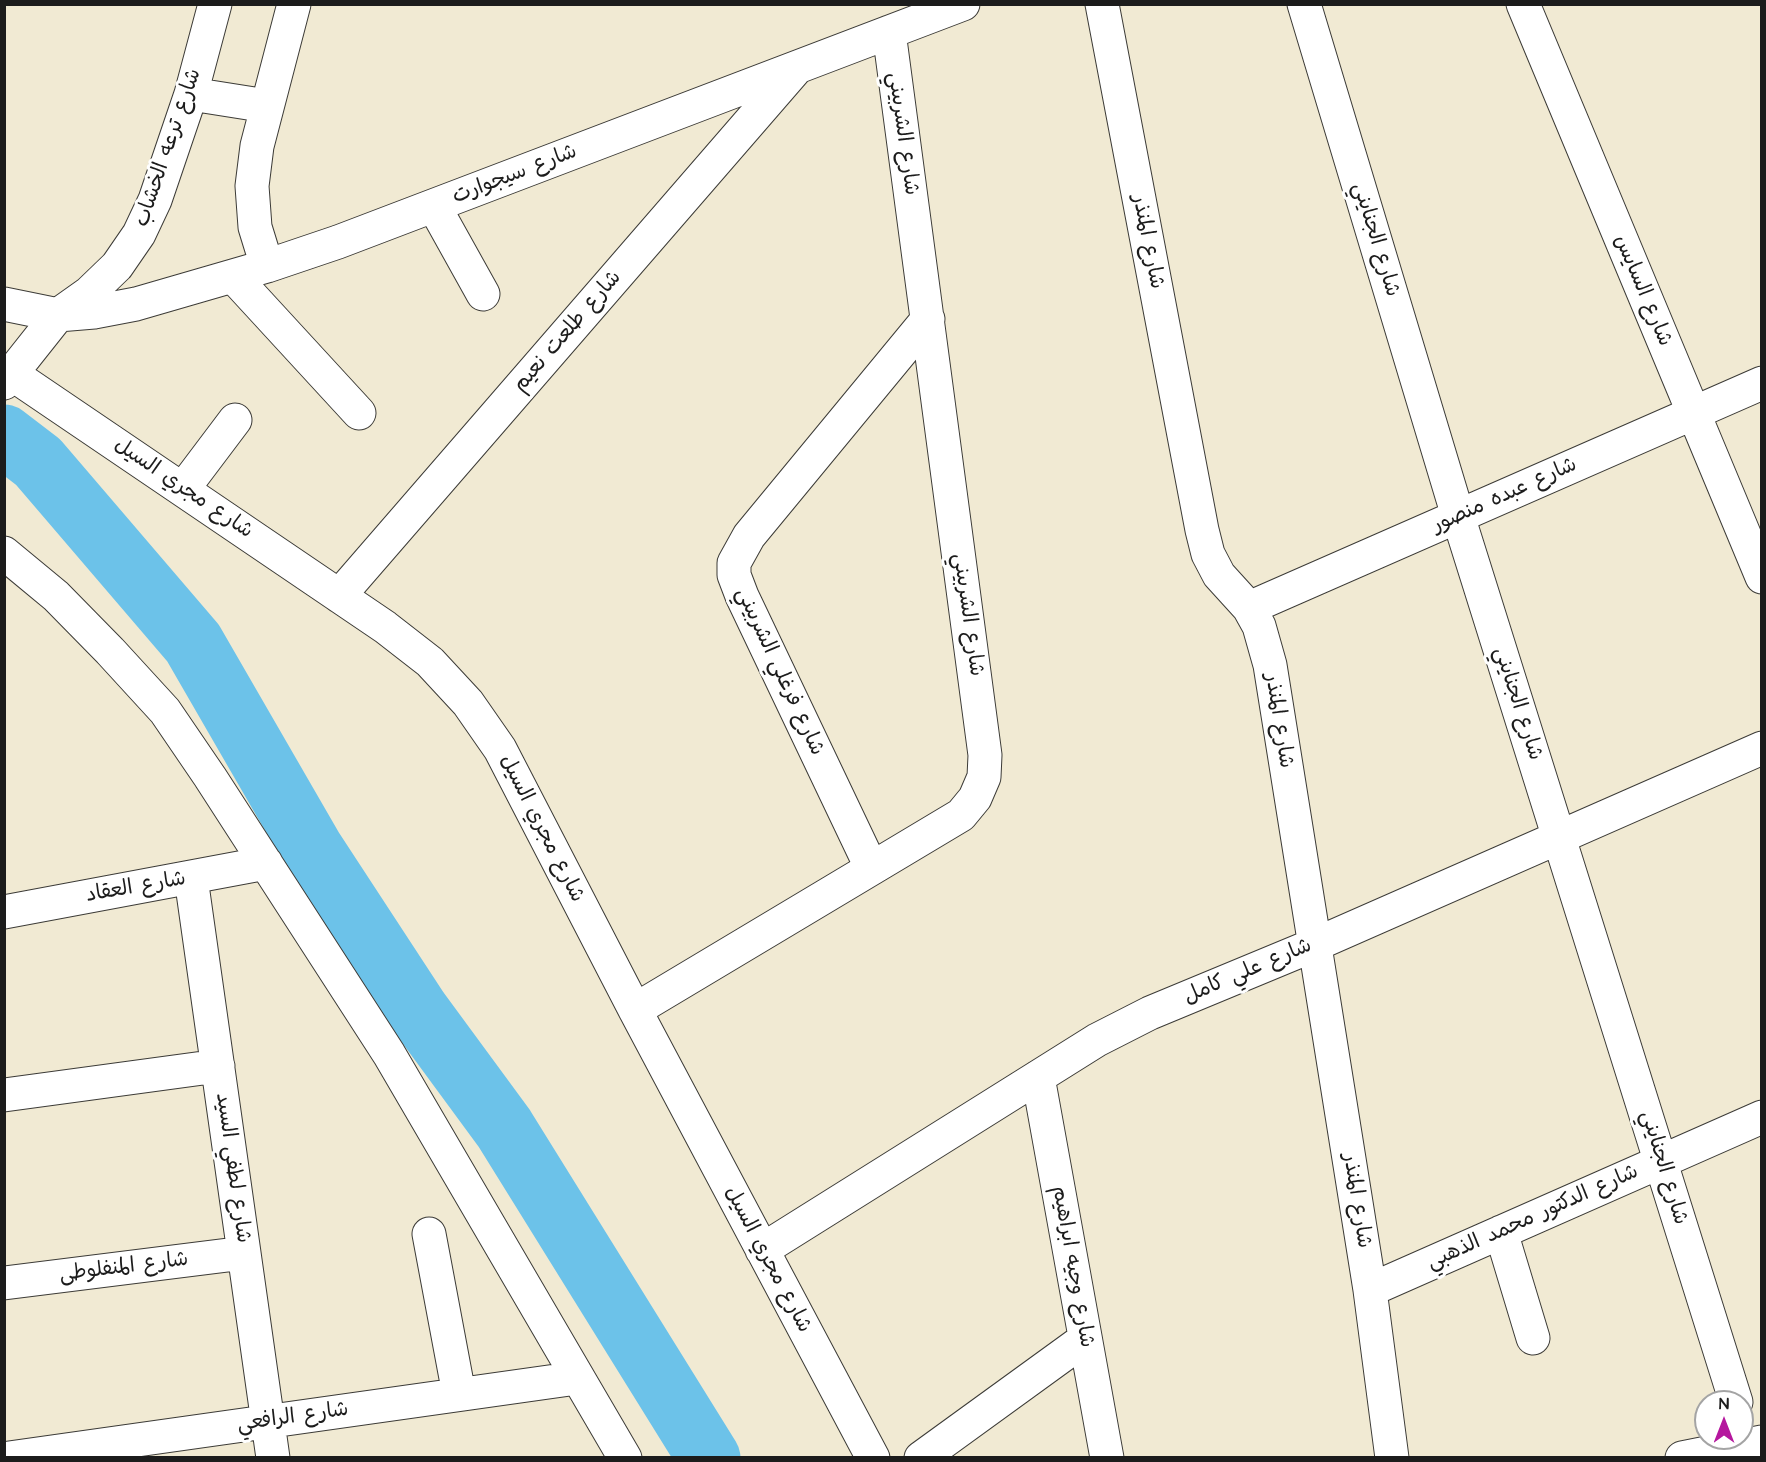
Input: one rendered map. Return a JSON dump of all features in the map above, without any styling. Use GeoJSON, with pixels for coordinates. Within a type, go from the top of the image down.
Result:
{"type":"FeatureCollection","features":[{"type":"Feature","properties":{"kind":"street","name":"شارع ترعه الخشاب"},"geometry":{"type":"LineString","coordinates":[[8,378],[58,315],[90,293],[117,266],[139,234],[156,200],[191,94],[215,4]]}},
{"type":"Feature","properties":{"kind":"street"},"geometry":{"type":"LineString","coordinates":[[267,266],[255,227],[252,186],[267,106],[294,4]]}},
{"type":"Feature","properties":{"kind":"street","name":"شارع سيجوارت"},"geometry":{"type":"LineString","coordinates":[[4,304],[58,315],[94,312],[136,304],[267,266],[434,206],[963,4]]}},
{"type":"Feature","properties":{"kind":"street","name":"شارع المنذر"},"geometry":{"type":"LineString","coordinates":[[1102,4],[1208,554],[1219,575],[1249,608],[1262,636],[1270,665],[1370,1290],[1392,1458]]}},
{"type":"Feature","properties":{"kind":"street","name":"شارع الجنايني"},"geometry":{"type":"LineString","coordinates":[[1305,4],[1458,516],[1732,1390]]}},
{"type":"Feature","properties":{"kind":"street","name":"شارع السايس"},"geometry":{"type":"LineString","coordinates":[[1522,4],[1761,577]]}},
{"type":"Feature","properties":{"kind":"street","name":"شارع الشربيني"},"geometry":{"type":"LineString","coordinates":[[635,1010],[961,815],[975,798],[984,777],[985,755],[889,33]]}},
{"type":"Feature","properties":{"kind":"street","name":"شارع طلعت نعيم"},"geometry":{"type":"LineString","coordinates":[[339,596],[797,68]]}},
{"type":"Feature","properties":{"kind":"street"},"geometry":{"type":"LineString","coordinates":[[191,94],[267,106]]}},
{"type":"Feature","properties":{"kind":"street"},"geometry":{"type":"LineString","coordinates":[[434,206],[483,294]]}},
{"type":"Feature","properties":{"kind":"street"},"geometry":{"type":"LineString","coordinates":[[233,276],[359,413]]}},
{"type":"Feature","properties":{"kind":"street","name":"شارع فرغلي الشربيني"},"geometry":{"type":"LineString","coordinates":[[871,867],[742,596],[734,575],[734,563],[749,536],[928,319]]}},
{"type":"Feature","properties":{"kind":"street","name":"شارع مجري السيل"},"geometry":{"type":"LineString","coordinates":[[8,378],[183,489],[339,596],[430,662],[468,703],[500,749],[635,1010],[873,1458]]}},
{"type":"Feature","properties":{"kind":"street","name":"شارع عبده منصور"},"geometry":{"type":"LineString","coordinates":[[1249,608],[1761,383]]}},
{"type":"Feature","properties":{"kind":"street"},"geometry":{"type":"LineString","coordinates":[[183,489],[235,420]]}},
{"type":"Feature","properties":{"kind":"street"},"geometry":{"type":"LineString","coordinates":[[4,553],[56,596],[165,711],[389,1054],[625,1458]]}},
{"type":"Feature","properties":{"kind":"street","name":"شارع علي كامل"},"geometry":{"type":"LineString","coordinates":[[762,1250],[1097,1040],[1150,1013],[1314,945],[1761,748]]}},
{"type":"Feature","properties":{"kind":"street","name":"شارع العقاد"},"geometry":{"type":"LineString","coordinates":[[4,912],[266,863]]}},
{"type":"Feature","properties":{"kind":"street","name":"شارع لطفي السيد"},"geometry":{"type":"LineString","coordinates":[[191,878],[273,1458]]}},
{"type":"Feature","properties":{"kind":"street"},"geometry":{"type":"LineString","coordinates":[[4,1095],[218,1066]]}},
{"type":"Feature","properties":{"kind":"street","name":"شارع وجيه ابراهيم"},"geometry":{"type":"LineString","coordinates":[[1038,1077],[1107,1458]]}},
{"type":"Feature","properties":{"kind":"street","name":"شارع الدكتور محمد الذهبي"},"geometry":{"type":"LineString","coordinates":[[1370,1290],[1761,1117]]}},
{"type":"Feature","properties":{"kind":"street"},"geometry":{"type":"LineString","coordinates":[[1501,1232],[1533,1338]]}},
{"type":"Feature","properties":{"kind":"street"},"geometry":{"type":"LineString","coordinates":[[429,1234],[459,1394]]}},
{"type":"Feature","properties":{"kind":"street","name":"شارع المنفلوطى"},"geometry":{"type":"LineString","coordinates":[[4,1283],[244,1253]]}},
{"type":"Feature","properties":{"kind":"street"},"geometry":{"type":"LineString","coordinates":[[921,1458],[1085,1339]]}},
{"type":"Feature","properties":{"kind":"street","name":"شارع الرافعي"},"geometry":{"type":"LineString","coordinates":[[9,1458],[577,1378]]}},
{"type":"Feature","properties":{"kind":"street"},"geometry":{"type":"LineString","coordinates":[[1682,1458],[1707,1450]]}},
{"type":"Feature","properties":{"kind":"waterway"},"geometry":{"type":"LineString","coordinates":[[4,436],[38,462],[193,643],[312,849],[418,1011],[504,1128],[709,1458]]}}]}
